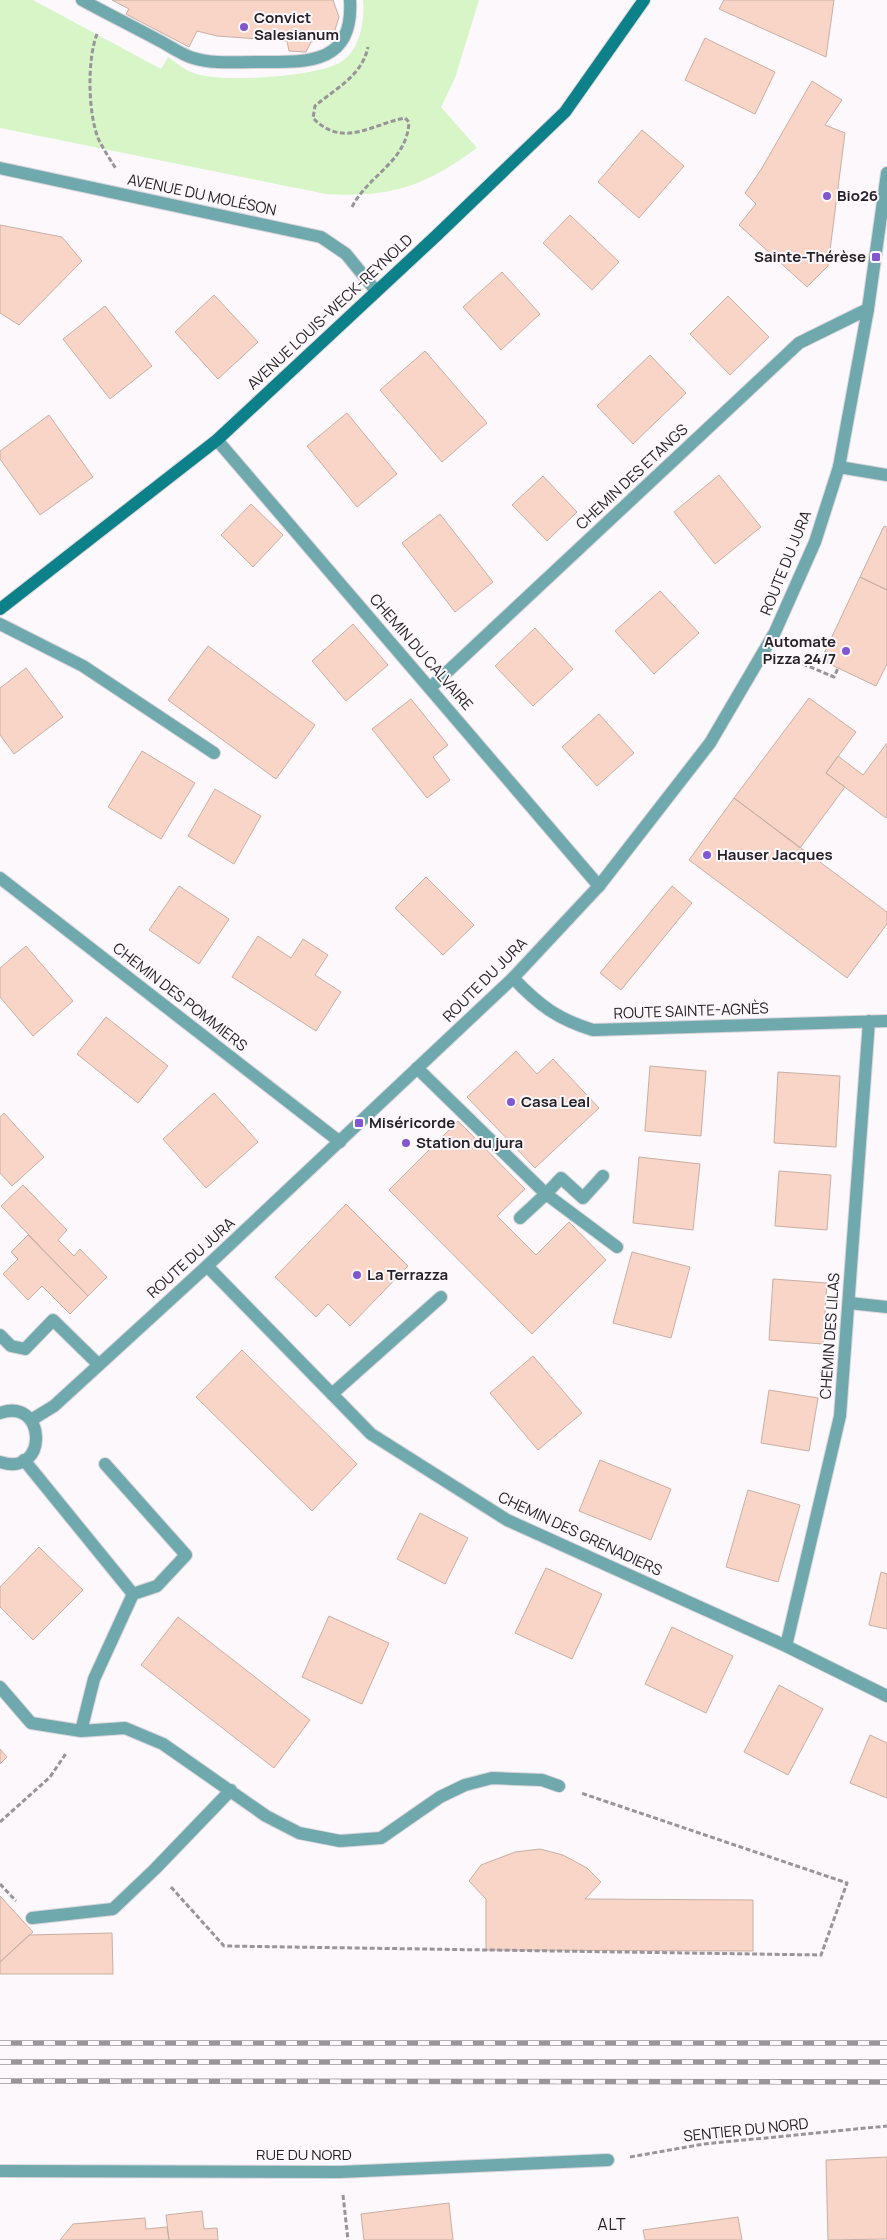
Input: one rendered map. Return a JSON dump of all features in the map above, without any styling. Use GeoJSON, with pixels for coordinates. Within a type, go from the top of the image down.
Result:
{"type":"FeatureCollection","features":[{"type":"Feature","properties":{"kind":"main road","name":"AVENUE LOUIS-WECK-REYNOLD"},"geometry":{"type":"LineString","coordinates":[[0,609],[217,440],[376,291],[565,112],[644,0]]}},
{"type":"Feature","properties":{"kind":"street"},"geometry":{"type":"LineString","coordinates":[[82,0],[192,58],[228,62],[307,62],[322,58],[336,49],[345,36],[350,24],[350,0]]}},
{"type":"Feature","properties":{"kind":"street","name":"AVENUE DU MOLÉSON"},"geometry":{"type":"LineString","coordinates":[[0,168],[321,238],[346,254],[376,291]]}},
{"type":"Feature","properties":{"kind":"street","name":"ROUTE DU JURA"},"geometry":{"type":"LineString","coordinates":[[31,1420],[54,1406],[207,1266],[513,978],[599,886],[710,743],[775,632],[815,542],[839,467],[868,309],[887,174]]}},
{"type":"Feature","properties":{"kind":"street","name":"CHEMIN DES ETANGS"},"geometry":{"type":"LineString","coordinates":[[430,688],[799,342],[868,309]]}},
{"type":"Feature","properties":{"kind":"street","name":"CHEMIN DU CALVAIRE"},"geometry":{"type":"LineString","coordinates":[[217,440],[599,886]]}},
{"type":"Feature","properties":{"kind":"street"},"geometry":{"type":"LineString","coordinates":[[839,467],[887,476]]}},
{"type":"Feature","properties":{"kind":"street"},"geometry":{"type":"LineString","coordinates":[[0,624],[83,666],[214,753]]}},
{"type":"Feature","properties":{"kind":"street","name":"CHEMIN DES POMMIERS"},"geometry":{"type":"LineString","coordinates":[[0,878],[340,1142]]}},
{"type":"Feature","properties":{"kind":"street","name":"ROUTE SAINTE-AGNÈS"},"geometry":{"type":"LineString","coordinates":[[513,978],[536,1002],[567,1022],[594,1030],[887,1021]]}},
{"type":"Feature","properties":{"kind":"street","name":"CHEMIN DES LILAS"},"geometry":{"type":"LineString","coordinates":[[786,1646],[840,1416],[870,1021]]}},
{"type":"Feature","properties":{"kind":"street"},"geometry":{"type":"LineString","coordinates":[[417,1068],[546,1194],[617,1247]]}},
{"type":"Feature","properties":{"kind":"street"},"geometry":{"type":"LineString","coordinates":[[520,1218],[560,1178],[583,1198],[603,1176]]}},
{"type":"Feature","properties":{"kind":"street","name":"CHEMIN DES GRENADIERS"},"geometry":{"type":"LineString","coordinates":[[207,1266],[371,1434],[507,1520],[786,1646],[887,1696]]}},
{"type":"Feature","properties":{"kind":"street"},"geometry":{"type":"LineString","coordinates":[[332,1394],[441,1297]]}},
{"type":"Feature","properties":{"kind":"street"},"geometry":{"type":"LineString","coordinates":[[848,1303],[887,1307]]}},
{"type":"Feature","properties":{"kind":"street"},"geometry":{"type":"LineString","coordinates":[[0,1335],[11,1346],[25,1349],[53,1320],[98,1364]]}},
{"type":"Feature","properties":{"kind":"street"},"geometry":{"type":"LineString","coordinates":[[0,1413],[18,1412],[31,1420],[36,1428],[37,1440],[33,1452],[24,1460],[15,1464],[0,1462]]}},
{"type":"Feature","properties":{"kind":"street"},"geometry":{"type":"LineString","coordinates":[[24,1460],[133,1594]]}},
{"type":"Feature","properties":{"kind":"street"},"geometry":{"type":"LineString","coordinates":[[81,1731],[94,1679],[133,1594],[157,1586],[186,1555],[105,1464]]}},
{"type":"Feature","properties":{"kind":"street"},"geometry":{"type":"LineString","coordinates":[[0,1687],[31,1723],[81,1731],[125,1728],[164,1744],[266,1816],[299,1833],[340,1841],[382,1838],[440,1797],[466,1785],[492,1778],[542,1780],[559,1786]]}},
{"type":"Feature","properties":{"kind":"street"},"geometry":{"type":"LineString","coordinates":[[32,1918],[113,1909],[155,1870],[231,1790]]}},
{"type":"Feature","properties":{"kind":"street","name":"RUE DU NORD"},"geometry":{"type":"LineString","coordinates":[[0,2171],[340,2172],[608,2160]]}},
{"type":"Feature","properties":{"kind":"path"},"geometry":{"type":"LineString","coordinates":[[105,12],[92,51],[92,97],[98,136],[118,171]]}},
{"type":"Feature","properties":{"kind":"path"},"geometry":{"type":"LineString","coordinates":[[352,207],[360,193],[396,159],[409,134],[409,122],[406,118],[376,128],[348,134],[328,129],[313,118],[315,106],[336,92],[360,68],[369,40]]}},
{"type":"Feature","properties":{"kind":"path"},"geometry":{"type":"LineString","coordinates":[[789,658],[834,677],[838,668]]}},
{"type":"Feature","properties":{"kind":"path"},"geometry":{"type":"LineString","coordinates":[[0,1822],[50,1777],[81,1731]]}},
{"type":"Feature","properties":{"kind":"path"},"geometry":{"type":"LineString","coordinates":[[155,1870],[224,1946],[821,1955],[847,1883],[559,1786]]}},
{"type":"Feature","properties":{"kind":"path","name":"SENTIER DU NORD"},"geometry":{"type":"LineString","coordinates":[[608,2160],[704,2144],[887,2126]]}},
{"type":"Feature","properties":{"kind":"path"},"geometry":{"type":"LineString","coordinates":[[340,2172],[348,2240]]}},
{"type":"Feature","properties":{"kind":"green space"},"geometry":{"type":"Polygon","coordinates":[[[0,0],[33,0],[161,69],[168,57],[188,71],[203,76],[243,78],[311,72],[341,62],[357,43],[362,26],[363,0],[479,0],[455,78],[441,107],[477,148],[441,172],[406,187],[370,194],[349,195],[326,194],[0,128],[0,0]]]}},
{"type":"Feature","properties":{"kind":"building","name":"Convict Salesianum"},"geometry":{"type":"Polygon","coordinates":[[[112,0],[333,0],[339,17],[335,30],[325,39],[311,42],[306,52],[289,51],[287,41],[217,36],[197,31],[189,47],[126,14],[129,9],[112,0]]]}},
{"type":"Feature","properties":{"kind":"building"},"geometry":{"type":"Polygon","coordinates":[[[724,0],[834,0],[826,57],[719,9],[724,0]]]}},
{"type":"Feature","properties":{"kind":"building"},"geometry":{"type":"Polygon","coordinates":[[[705,38],[775,72],[755,114],[685,80],[705,38]]]}},
{"type":"Feature","properties":{"kind":"building"},"geometry":{"type":"Polygon","coordinates":[[[812,81],[842,100],[825,125],[845,133],[828,266],[807,287],[739,225],[756,204],[745,193],[762,168],[812,81]]]}},
{"type":"Feature","properties":{"kind":"building"},"geometry":{"type":"Polygon","coordinates":[[[642,130],[684,166],[639,218],[598,182],[642,130]]]}},
{"type":"Feature","properties":{"kind":"building"},"geometry":{"type":"Polygon","coordinates":[[[570,215],[619,262],[592,290],[543,243],[570,215]]]}},
{"type":"Feature","properties":{"kind":"building"},"geometry":{"type":"Polygon","coordinates":[[[0,225],[62,237],[82,261],[19,325],[0,313],[0,225]]]}},
{"type":"Feature","properties":{"kind":"building"},"geometry":{"type":"Polygon","coordinates":[[[502,272],[540,314],[501,350],[463,307],[502,272]]]}},
{"type":"Feature","properties":{"kind":"building"},"geometry":{"type":"Polygon","coordinates":[[[214,295],[258,342],[218,379],[175,332],[214,295]]]}},
{"type":"Feature","properties":{"kind":"building"},"geometry":{"type":"Polygon","coordinates":[[[728,296],[769,337],[730,375],[690,334],[728,296]]]}},
{"type":"Feature","properties":{"kind":"building"},"geometry":{"type":"Polygon","coordinates":[[[105,306],[152,366],[110,399],[63,339],[105,306]]]}},
{"type":"Feature","properties":{"kind":"building"},"geometry":{"type":"Polygon","coordinates":[[[425,351],[487,423],[442,462],[380,390],[425,351]]]}},
{"type":"Feature","properties":{"kind":"building"},"geometry":{"type":"Polygon","coordinates":[[[650,355],[686,393],[633,444],[597,406],[650,355]]]}},
{"type":"Feature","properties":{"kind":"building"},"geometry":{"type":"Polygon","coordinates":[[[347,413],[397,474],[357,507],[307,446],[347,413]]]}},
{"type":"Feature","properties":{"kind":"building"},"geometry":{"type":"Polygon","coordinates":[[[49,415],[93,477],[40,515],[0,459],[0,451],[49,415]]]}},
{"type":"Feature","properties":{"kind":"building"},"geometry":{"type":"Polygon","coordinates":[[[719,475],[761,527],[715,564],[674,512],[719,475]]]}},
{"type":"Feature","properties":{"kind":"building"},"geometry":{"type":"Polygon","coordinates":[[[543,476],[577,512],[547,541],[512,505],[543,476]]]}},
{"type":"Feature","properties":{"kind":"building"},"geometry":{"type":"Polygon","coordinates":[[[251,504],[283,535],[253,567],[221,535],[251,504]]]}},
{"type":"Feature","properties":{"kind":"building"},"geometry":{"type":"Polygon","coordinates":[[[440,514],[493,582],[455,612],[402,543],[440,514]]]}},
{"type":"Feature","properties":{"kind":"building"},"geometry":{"type":"Polygon","coordinates":[[[884,526],[887,527],[887,590],[860,577],[884,526]]]}},
{"type":"Feature","properties":{"kind":"building"},"geometry":{"type":"Polygon","coordinates":[[[860,577],[887,590],[887,664],[876,686],[821,660],[860,577]]]}},
{"type":"Feature","properties":{"kind":"building"},"geometry":{"type":"Polygon","coordinates":[[[660,591],[699,633],[654,674],[615,631],[660,591]]]}},
{"type":"Feature","properties":{"kind":"building"},"geometry":{"type":"Polygon","coordinates":[[[353,624],[388,665],[346,701],[312,661],[353,624]]]}},
{"type":"Feature","properties":{"kind":"building"},"geometry":{"type":"Polygon","coordinates":[[[535,628],[573,669],[533,706],[495,666],[535,628]]]}},
{"type":"Feature","properties":{"kind":"building"},"geometry":{"type":"Polygon","coordinates":[[[208,646],[315,725],[276,779],[168,700],[208,646]]]}},
{"type":"Feature","properties":{"kind":"building"},"geometry":{"type":"Polygon","coordinates":[[[26,668],[63,717],[14,754],[0,735],[0,688],[26,668]]]}},
{"type":"Feature","properties":{"kind":"building"},"geometry":{"type":"Polygon","coordinates":[[[809,698],[856,732],[826,773],[845,787],[800,848],[734,798],[809,698]]]}},
{"type":"Feature","properties":{"kind":"building"},"geometry":{"type":"Polygon","coordinates":[[[411,699],[448,745],[433,757],[450,780],[427,798],[372,729],[411,699]]]}},
{"type":"Feature","properties":{"kind":"building"},"geometry":{"type":"Polygon","coordinates":[[[599,714],[634,753],[597,786],[562,747],[599,714]]]}},
{"type":"Feature","properties":{"kind":"building"},"geometry":{"type":"Polygon","coordinates":[[[887,743],[886,818],[826,773],[838,756],[863,775],[887,743]]]}},
{"type":"Feature","properties":{"kind":"building"},"geometry":{"type":"Polygon","coordinates":[[[142,751],[195,783],[161,839],[108,807],[142,751]]]}},
{"type":"Feature","properties":{"kind":"building"},"geometry":{"type":"Polygon","coordinates":[[[215,789],[261,816],[234,864],[188,836],[215,789]]]}},
{"type":"Feature","properties":{"kind":"building"},"geometry":{"type":"Polygon","coordinates":[[[734,798],[887,912],[887,924],[847,978],[689,860],[734,798]]]}},
{"type":"Feature","properties":{"kind":"building"},"geometry":{"type":"Polygon","coordinates":[[[426,877],[474,925],[443,955],[395,908],[426,877]]]}},
{"type":"Feature","properties":{"kind":"building"},"geometry":{"type":"Polygon","coordinates":[[[179,886],[229,919],[199,964],[149,930],[179,886]]]}},
{"type":"Feature","properties":{"kind":"building"},"geometry":{"type":"Polygon","coordinates":[[[672,886],[692,903],[621,990],[600,973],[672,886]]]}},
{"type":"Feature","properties":{"kind":"building"},"geometry":{"type":"Polygon","coordinates":[[[258,936],[291,958],[303,939],[328,955],[315,975],[341,992],[316,1031],[232,977],[258,936]]]}},
{"type":"Feature","properties":{"kind":"building"},"geometry":{"type":"Polygon","coordinates":[[[26,946],[73,1001],[33,1036],[0,997],[0,968],[26,946]]]}},
{"type":"Feature","properties":{"kind":"building"},"geometry":{"type":"Polygon","coordinates":[[[106,1017],[168,1066],[138,1103],[77,1054],[106,1017]]]}},
{"type":"Feature","properties":{"kind":"building"},"geometry":{"type":"Polygon","coordinates":[[[516,1051],[537,1074],[553,1059],[599,1108],[535,1168],[467,1097],[516,1051]]]}},
{"type":"Feature","properties":{"kind":"building"},"geometry":{"type":"Polygon","coordinates":[[[650,1066],[706,1071],[701,1136],[645,1131],[650,1066]]]}},
{"type":"Feature","properties":{"kind":"building"},"geometry":{"type":"Polygon","coordinates":[[[778,1072],[840,1076],[836,1147],[774,1143],[778,1072]]]}},
{"type":"Feature","properties":{"kind":"building"},"geometry":{"type":"Polygon","coordinates":[[[214,1093],[258,1142],[206,1188],[163,1139],[214,1093]]]}},
{"type":"Feature","properties":{"kind":"building"},"geometry":{"type":"Polygon","coordinates":[[[4,1113],[44,1157],[12,1186],[0,1173],[0,1117],[4,1113]]]}},
{"type":"Feature","properties":{"kind":"building"},"geometry":{"type":"Polygon","coordinates":[[[458,1121],[525,1189],[497,1216],[536,1255],[569,1222],[606,1260],[532,1334],[389,1190],[458,1121]]]}},
{"type":"Feature","properties":{"kind":"building"},"geometry":{"type":"Polygon","coordinates":[[[639,1157],[700,1164],[693,1230],[633,1223],[639,1157]]]}},
{"type":"Feature","properties":{"kind":"building"},"geometry":{"type":"Polygon","coordinates":[[[779,1171],[831,1175],[827,1230],[775,1226],[779,1171]]]}},
{"type":"Feature","properties":{"kind":"building"},"geometry":{"type":"Polygon","coordinates":[[[23,1185],[67,1230],[58,1240],[74,1256],[80,1249],[107,1277],[88,1296],[1,1206],[23,1185]]]}},
{"type":"Feature","properties":{"kind":"building"},"geometry":{"type":"Polygon","coordinates":[[[346,1204],[408,1266],[350,1326],[328,1304],[316,1317],[275,1277],[346,1204]]]}},
{"type":"Feature","properties":{"kind":"building"},"geometry":{"type":"Polygon","coordinates":[[[28,1235],[88,1296],[70,1314],[42,1286],[28,1300],[3,1274],[18,1259],[11,1252],[28,1235]]]}},
{"type":"Feature","properties":{"kind":"building"},"geometry":{"type":"Polygon","coordinates":[[[632,1252],[690,1267],[671,1338],[613,1323],[632,1252]]]}},
{"type":"Feature","properties":{"kind":"building"},"geometry":{"type":"Polygon","coordinates":[[[773,1279],[827,1283],[823,1344],[769,1340],[773,1279]]]}},
{"type":"Feature","properties":{"kind":"building"},"geometry":{"type":"Polygon","coordinates":[[[242,1350],[357,1464],[312,1511],[196,1397],[242,1350]]]}},
{"type":"Feature","properties":{"kind":"building"},"geometry":{"type":"Polygon","coordinates":[[[533,1356],[582,1413],[538,1450],[490,1393],[533,1356]]]}},
{"type":"Feature","properties":{"kind":"building"},"geometry":{"type":"Polygon","coordinates":[[[769,1390],[818,1398],[809,1451],[761,1443],[769,1390]]]}},
{"type":"Feature","properties":{"kind":"building"},"geometry":{"type":"Polygon","coordinates":[[[600,1460],[671,1489],[651,1540],[579,1511],[600,1460]]]}},
{"type":"Feature","properties":{"kind":"building"},"geometry":{"type":"Polygon","coordinates":[[[748,1490],[800,1505],[778,1582],[726,1567],[748,1490]]]}},
{"type":"Feature","properties":{"kind":"building"},"geometry":{"type":"Polygon","coordinates":[[[420,1513],[468,1538],[445,1584],[397,1559],[420,1513]]]}},
{"type":"Feature","properties":{"kind":"building"},"geometry":{"type":"Polygon","coordinates":[[[39,1547],[83,1590],[33,1640],[0,1607],[0,1587],[39,1547]]]}},
{"type":"Feature","properties":{"kind":"building"},"geometry":{"type":"Polygon","coordinates":[[[546,1568],[602,1594],[572,1659],[515,1633],[546,1568]]]}},
{"type":"Feature","properties":{"kind":"building"},"geometry":{"type":"Polygon","coordinates":[[[881,1572],[887,1574],[887,1629],[869,1625],[881,1572]]]}},
{"type":"Feature","properties":{"kind":"building"},"geometry":{"type":"Polygon","coordinates":[[[329,1616],[389,1643],[362,1704],[302,1677],[329,1616]]]}},
{"type":"Feature","properties":{"kind":"building"},"geometry":{"type":"Polygon","coordinates":[[[178,1617],[310,1720],[274,1768],[141,1665],[178,1617]]]}},
{"type":"Feature","properties":{"kind":"building"},"geometry":{"type":"Polygon","coordinates":[[[672,1627],[733,1656],[706,1713],[645,1684],[672,1627]]]}},
{"type":"Feature","properties":{"kind":"building"},"geometry":{"type":"Polygon","coordinates":[[[779,1685],[823,1709],[788,1775],[744,1752],[779,1685]]]}},
{"type":"Feature","properties":{"kind":"building"},"geometry":{"type":"Polygon","coordinates":[[[870,1735],[887,1743],[887,1798],[850,1783],[870,1735]]]}},
{"type":"Feature","properties":{"kind":"building"},"geometry":{"type":"Polygon","coordinates":[[[0,1749],[7,1757],[0,1764],[0,1749]]]}},
{"type":"Feature","properties":{"kind":"building"},"geometry":{"type":"Polygon","coordinates":[[[540,1849],[563,1855],[587,1868],[601,1882],[585,1899],[753,1900],[753,1951],[486,1950],[486,1899],[469,1881],[481,1865],[515,1852],[540,1849]]]}},
{"type":"Feature","properties":{"kind":"building"},"geometry":{"type":"Polygon","coordinates":[[[0,1896],[33,1932],[0,1962],[0,1896]]]}},
{"type":"Feature","properties":{"kind":"building"},"geometry":{"type":"Polygon","coordinates":[[[112,1933],[113,1974],[0,1974],[0,1962],[29,1935],[112,1933]]]}},
{"type":"Feature","properties":{"kind":"building"},"geometry":{"type":"Polygon","coordinates":[[[887,2157],[887,2239],[828,2240],[826,2160],[887,2157]]]}},
{"type":"Feature","properties":{"kind":"building"},"geometry":{"type":"Polygon","coordinates":[[[449,2203],[453,2240],[364,2240],[361,2214],[449,2203]]]}},
{"type":"Feature","properties":{"kind":"building"},"geometry":{"type":"Polygon","coordinates":[[[202,2211],[204,2229],[217,2228],[218,2240],[169,2240],[166,2215],[202,2211]]]}},
{"type":"Feature","properties":{"kind":"building"},"geometry":{"type":"Polygon","coordinates":[[[738,2217],[742,2240],[645,2240],[643,2230],[738,2217]]]}},
{"type":"Feature","properties":{"kind":"building"},"geometry":{"type":"Polygon","coordinates":[[[145,2218],[146,2229],[167,2227],[169,2240],[60,2240],[73,2224],[145,2218]]]}},
{"type":"Feature","properties":{"kind":"railway"},"geometry":{"type":"LineString","coordinates":[[0,2043],[887,2043]]}},
{"type":"Feature","properties":{"kind":"railway"},"geometry":{"type":"LineString","coordinates":[[0,2062],[887,2062]]}},
{"type":"Feature","properties":{"kind":"railway"},"geometry":{"type":"LineString","coordinates":[[0,2081],[887,2082]]}},
{"type":"Feature","properties":{"kind":"place","name":"Convict Salesianum"},"geometry":{"type":"Point","coordinates":[244,27]}},
{"type":"Feature","properties":{"kind":"place","name":"Bio26"},"geometry":{"type":"Point","coordinates":[827,196]}},
{"type":"Feature","properties":{"kind":"place","name":"Sainte-Thérèse"},"geometry":{"type":"Point","coordinates":[876,257]}},
{"type":"Feature","properties":{"kind":"place","name":"Automate Pizza 24/7"},"geometry":{"type":"Point","coordinates":[846,651]}},
{"type":"Feature","properties":{"kind":"place","name":"Hauser Jacques"},"geometry":{"type":"Point","coordinates":[707,855]}},
{"type":"Feature","properties":{"kind":"place","name":"Casa Leal"},"geometry":{"type":"Point","coordinates":[511,1102]}},
{"type":"Feature","properties":{"kind":"place","name":"Miséricorde"},"geometry":{"type":"Point","coordinates":[359,1123]}},
{"type":"Feature","properties":{"kind":"place","name":"Station du jura"},"geometry":{"type":"Point","coordinates":[406,1143]}},
{"type":"Feature","properties":{"kind":"place","name":"La Terrazza"},"geometry":{"type":"Point","coordinates":[357,1275]}},
{"type":"Feature","properties":{"kind":"district","name":"ALT"},"geometry":{"type":"Point","coordinates":[612,2224]}}]}
